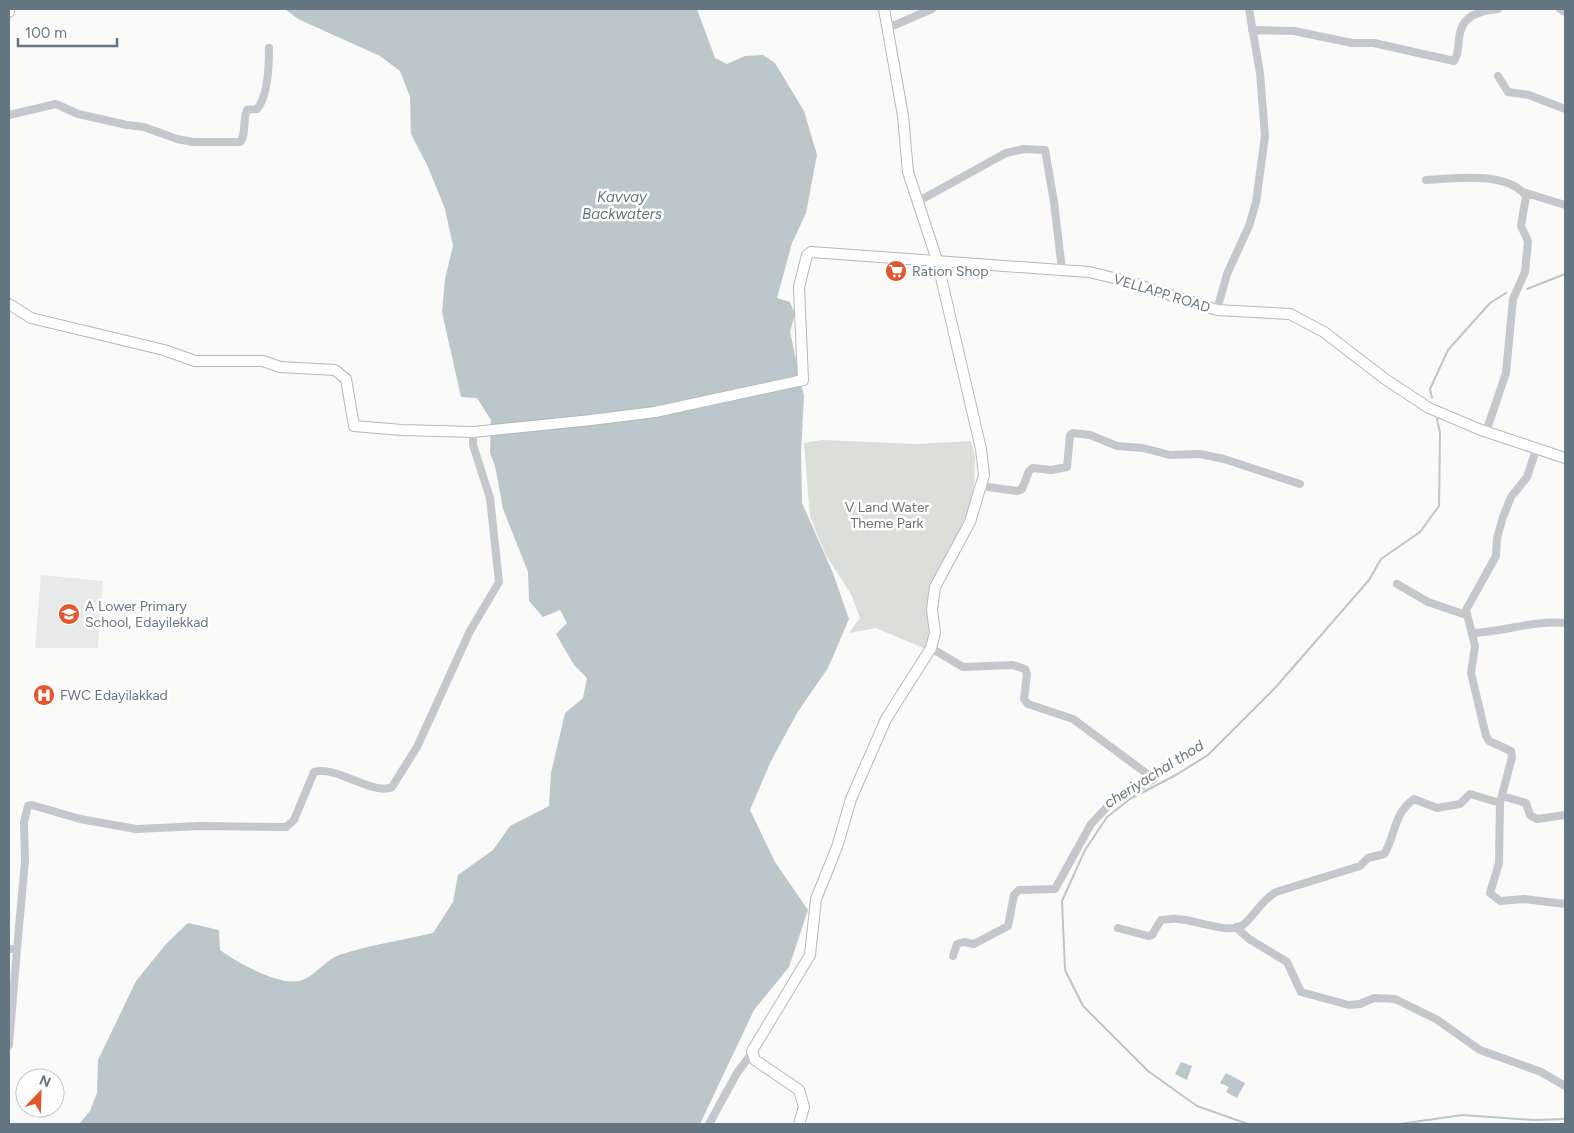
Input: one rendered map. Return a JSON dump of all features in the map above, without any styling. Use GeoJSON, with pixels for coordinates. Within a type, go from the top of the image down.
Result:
{"type":"FeatureCollection","features":[{"type":"Feature","properties":{"kind":"main road"},"geometry":{"type":"LineString","coordinates":[[798,1124],[804,1107],[799,1090],[766,1069],[755,1060],[752,1054],[767,1024],[810,955],[816,899],[837,847],[851,799],[886,719],[931,648],[935,633],[932,610],[935,587],[970,522],[984,475],[981,450],[936,260],[908,172],[903,116],[884,9]]}},
{"type":"Feature","properties":{"kind":"main road","name":"VELLAPP ROAD"},"geometry":{"type":"LineString","coordinates":[[473,432],[655,412],[803,380],[799,287],[807,255],[812,252],[1089,272],[1130,282],[1216,310],[1290,314],[1324,332],[1429,408],[1486,432],[1565,458]]}},
{"type":"Feature","properties":{"kind":"main road"},"geometry":{"type":"LineString","coordinates":[[9,304],[31,318],[164,350],[195,361],[263,361],[280,367],[336,370],[346,379],[354,426],[402,430],[473,432]]}},
{"type":"Feature","properties":{"kind":"street"},"geometry":{"type":"LineString","coordinates":[[888,28],[932,9]]}},
{"type":"Feature","properties":{"kind":"street"},"geometry":{"type":"LineString","coordinates":[[1216,310],[1227,274],[1249,226],[1256,202],[1265,136],[1260,73],[1249,9]]}},
{"type":"Feature","properties":{"kind":"street"},"geometry":{"type":"LineString","coordinates":[[1252,30],[1294,31],[1352,43],[1374,43],[1454,61],[1458,54],[1459,37],[1471,15],[1478,11],[1498,9]]}},
{"type":"Feature","properties":{"kind":"street"},"geometry":{"type":"LineString","coordinates":[[1560,9],[1565,12]]}},
{"type":"Feature","properties":{"kind":"street"},"geometry":{"type":"LineString","coordinates":[[9,115],[56,104],[78,114],[144,127],[185,140],[240,142],[244,136],[247,110],[257,109],[261,106],[267,81],[269,48]]}},
{"type":"Feature","properties":{"kind":"street"},"geometry":{"type":"LineString","coordinates":[[1498,76],[1508,92],[1529,95],[1565,109]]}},
{"type":"Feature","properties":{"kind":"street"},"geometry":{"type":"LineString","coordinates":[[917,202],[1006,153],[1024,149],[1045,150],[1054,202],[1062,270]]}},
{"type":"Feature","properties":{"kind":"street"},"geometry":{"type":"LineString","coordinates":[[1426,180],[1478,178],[1506,182],[1523,192],[1565,205]]}},
{"type":"Feature","properties":{"kind":"street"},"geometry":{"type":"LineString","coordinates":[[1486,432],[1506,373],[1513,299],[1525,272],[1528,242],[1521,226],[1526,203],[1523,192]]}},
{"type":"Feature","properties":{"kind":"street"},"geometry":{"type":"LineString","coordinates":[[9,1046],[13,949],[25,861],[24,822],[28,806],[32,805],[80,819],[136,829],[200,826],[286,827],[294,820],[314,772],[324,771],[371,786],[387,789],[392,787],[417,747],[470,632],[499,582],[490,498],[474,445],[473,432]]}},
{"type":"Feature","properties":{"kind":"street"},"geometry":{"type":"LineString","coordinates":[[981,486],[1017,491],[1022,488],[1029,471],[1033,468],[1051,470],[1067,467],[1070,435],[1073,433],[1090,435],[1117,446],[1143,448],[1170,455],[1200,454],[1224,459],[1300,484]]}},
{"type":"Feature","properties":{"kind":"street"},"geometry":{"type":"LineString","coordinates":[[1536,450],[1527,477],[1512,497],[1503,517],[1497,538],[1496,556],[1470,599],[1466,615],[1475,646],[1471,673],[1486,736],[1489,741],[1511,751],[1512,758],[1501,800],[1499,863],[1490,893],[1500,900],[1524,899],[1565,904]]}},
{"type":"Feature","properties":{"kind":"street"},"geometry":{"type":"LineString","coordinates":[[1397,584],[1428,602],[1466,615]]}},
{"type":"Feature","properties":{"kind":"street"},"geometry":{"type":"LineString","coordinates":[[1472,633],[1495,632],[1535,622],[1565,623]]}},
{"type":"Feature","properties":{"kind":"street"},"geometry":{"type":"LineString","coordinates":[[931,648],[963,667],[1013,665],[1025,669],[1027,674],[1024,699],[1028,704],[1073,719],[1154,779],[1108,806],[1091,824],[1055,889],[1019,890],[1014,895],[1008,926],[974,944],[964,942],[958,944],[953,956]]}},
{"type":"Feature","properties":{"kind":"street"},"geometry":{"type":"LineString","coordinates":[[1118,928],[1148,936],[1152,935],[1161,920],[1176,918],[1222,928],[1242,926],[1267,898],[1276,892],[1360,866],[1368,858],[1384,854],[1388,848],[1394,824],[1406,806],[1414,799],[1438,808],[1460,804],[1470,794],[1526,803],[1530,815],[1537,819],[1565,815]]}},
{"type":"Feature","properties":{"kind":"street"},"geometry":{"type":"LineString","coordinates":[[1236,927],[1249,940],[1287,962],[1301,992],[1349,1005],[1360,1004],[1374,998],[1395,998],[1436,1019],[1480,1050],[1541,1072],[1565,1086]]}},
{"type":"Feature","properties":{"kind":"street"},"geometry":{"type":"LineString","coordinates":[[709,1124],[737,1073],[752,1054]]}},
{"type":"Feature","properties":{"kind":"shaded area","name":"A Lower Primary School, Edayilekkad"},"geometry":{"type":"Polygon","coordinates":[[[41,575],[103,581],[98,648],[35,648],[41,575]]]}},
{"type":"Feature","properties":{"kind":"green space","name":"V Land Water Theme Park"},"geometry":{"type":"Polygon","coordinates":[[[822,440],[917,444],[971,441],[975,456],[974,496],[957,536],[937,573],[928,650],[876,628],[849,633],[860,618],[851,594],[827,557],[810,517],[804,443],[822,440]]]}},
{"type":"Feature","properties":{"kind":"water","name":"Kavvay Backwaters"},"geometry":{"type":"Polygon","coordinates":[[[285,9],[697,9],[715,58],[727,64],[745,56],[763,55],[775,63],[804,111],[817,155],[806,213],[792,243],[777,298],[790,302],[795,314],[790,332],[804,396],[801,452],[802,503],[833,573],[849,619],[828,668],[797,713],[771,761],[750,810],[775,862],[808,910],[789,967],[754,1010],[700,1124],[79,1124],[90,1111],[97,1093],[98,1060],[136,981],[166,944],[188,923],[219,930],[220,950],[261,973],[285,981],[305,979],[339,955],[374,945],[433,933],[453,902],[458,875],[493,850],[510,826],[549,806],[551,773],[565,713],[583,698],[587,678],[574,665],[556,634],[567,623],[560,610],[543,617],[529,601],[528,572],[503,509],[495,466],[490,453],[491,420],[477,398],[461,397],[442,312],[445,279],[453,246],[445,209],[428,167],[411,134],[410,97],[400,71],[380,56],[298,19],[285,9]]]}},
{"type":"Feature","properties":{"kind":"water"},"geometry":{"type":"Polygon","coordinates":[[[1181,1062],[1192,1066],[1187,1080],[1175,1074],[1181,1062]]]}},
{"type":"Feature","properties":{"kind":"water"},"geometry":{"type":"Polygon","coordinates":[[[1226,1073],[1245,1083],[1237,1098],[1226,1092],[1229,1087],[1220,1083],[1226,1073]]]}},
{"type":"Feature","properties":{"kind":"waterway"},"geometry":{"type":"LineString","coordinates":[[1527,289],[1565,274]]}},
{"type":"Feature","properties":{"kind":"waterway"},"geometry":{"type":"LineString","coordinates":[[1432,398],[1430,389],[1448,350],[1490,303],[1506,293]]}},
{"type":"Feature","properties":{"kind":"waterway","name":"cheriyachal thod"},"geometry":{"type":"LineString","coordinates":[[1248,1124],[1197,1106],[1148,1071],[1083,1006],[1065,970],[1062,901],[1085,850],[1107,817],[1130,799],[1176,775],[1208,755],[1275,688],[1369,580],[1381,559],[1420,532],[1439,506],[1440,433],[1437,419]]}},
{"type":"Feature","properties":{"kind":"waterway","name":"cheriyachal thod"},"geometry":{"type":"LineString","coordinates":[[1400,1124],[1462,1115],[1535,1120],[1565,1119]]}},
{"type":"Feature","properties":{"kind":"place","name":"Ration Shop"},"geometry":{"type":"Point","coordinates":[896,271]}},
{"type":"Feature","properties":{"kind":"place","name":"A Lower Primary School, Edayilekkad"},"geometry":{"type":"Point","coordinates":[69,614]}},
{"type":"Feature","properties":{"kind":"place","name":"FWC Edayilakkad"},"geometry":{"type":"Point","coordinates":[44,695]}}]}
